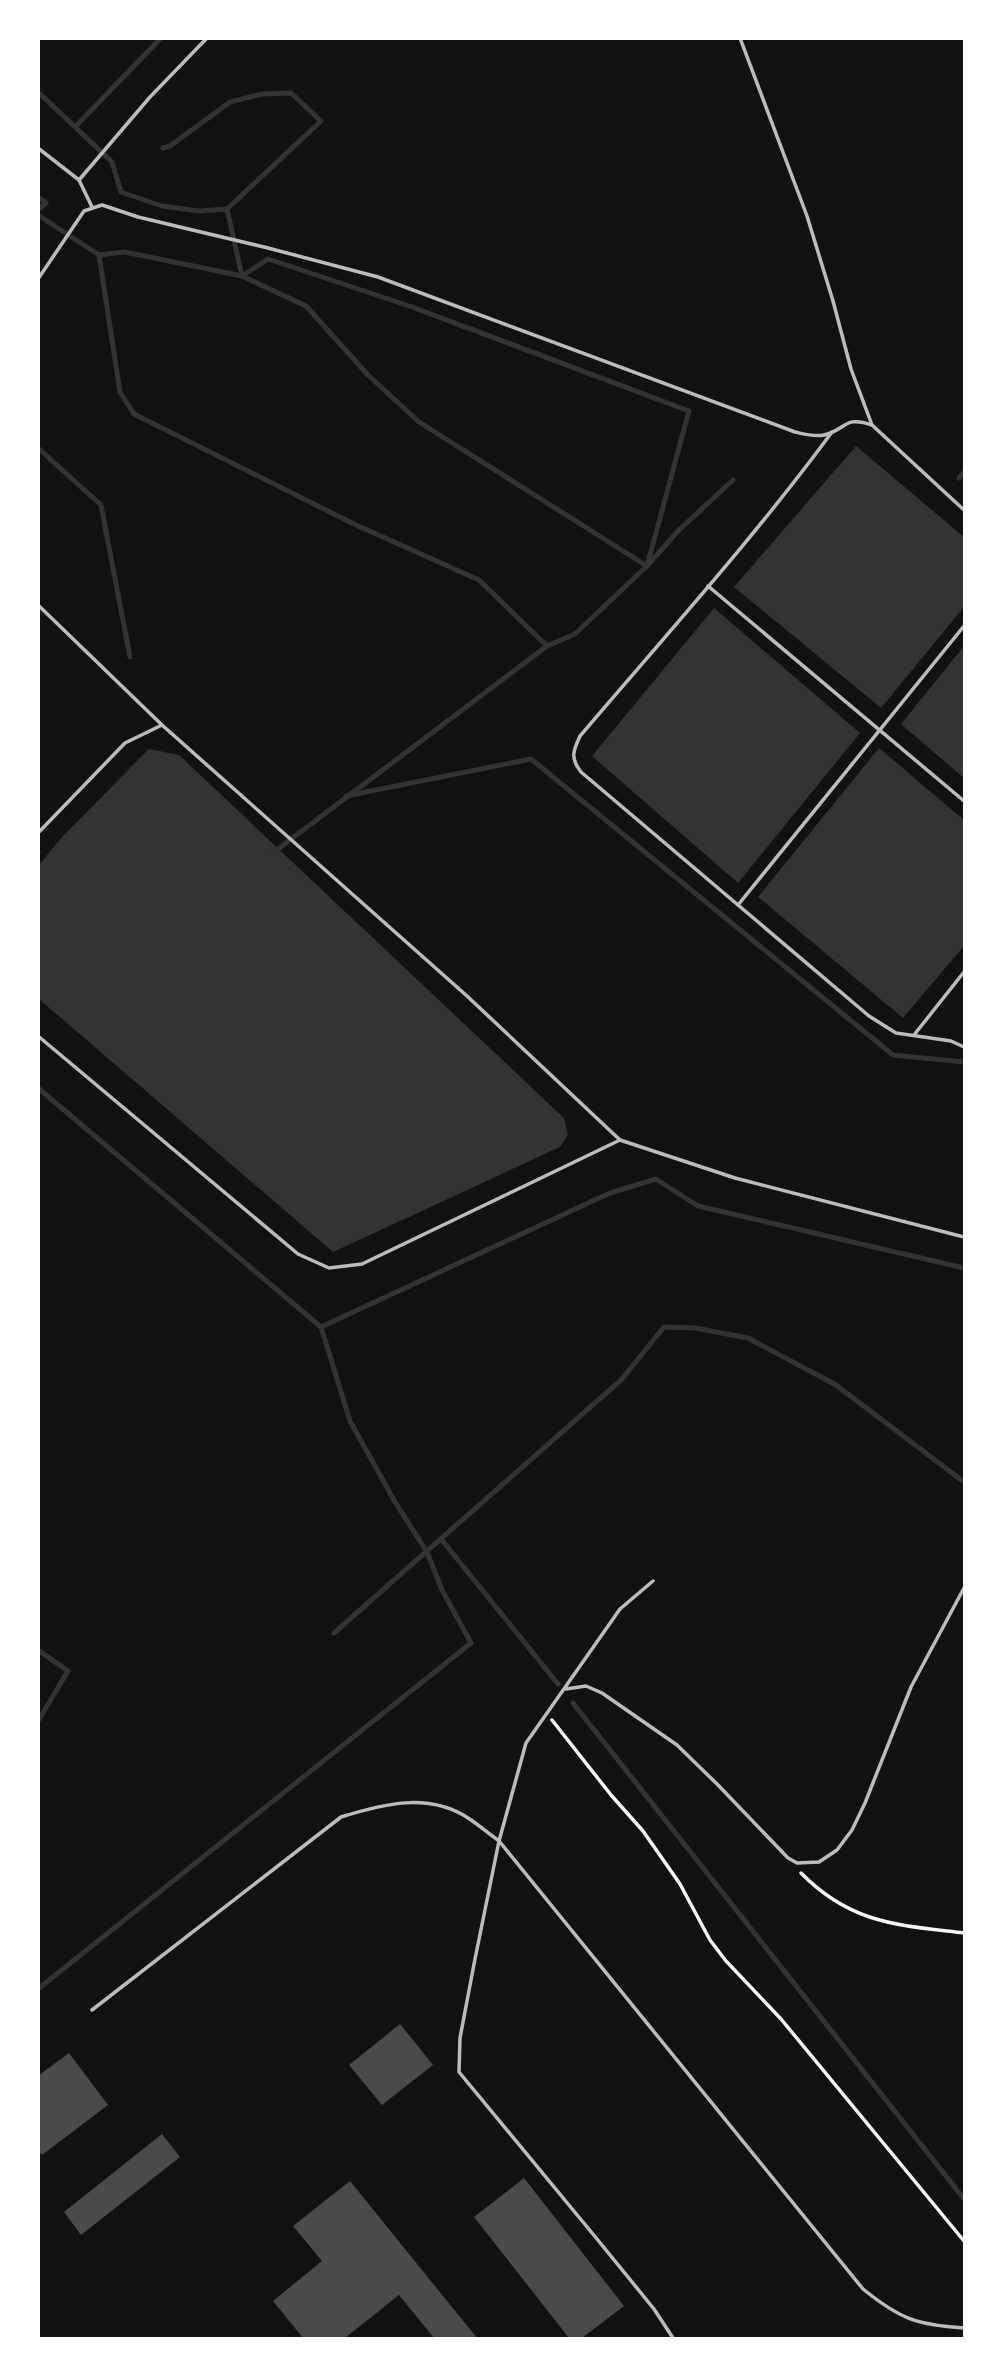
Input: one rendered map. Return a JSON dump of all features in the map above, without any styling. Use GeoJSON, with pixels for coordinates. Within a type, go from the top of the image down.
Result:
{"type":"FeatureCollection","features":[{"type":"Feature","properties":{"kind":"lane"},"geometry":{"type":"LineString","coordinates":[[79,180],[150,97],[207,38]]}},
{"type":"Feature","properties":{"kind":"lane"},"geometry":{"type":"LineString","coordinates":[[740,38],[807,216],[851,369],[872,425]]}},
{"type":"Feature","properties":{"kind":"lane"},"geometry":{"type":"LineString","coordinates":[[38,148],[79,180],[92,207]]}},
{"type":"Feature","properties":{"kind":"lane"},"geometry":{"type":"LineString","coordinates":[[38,279],[84,211],[102,205],[138,217],[378,277],[808,436],[824,435],[857,420],[872,425],[964,510]]}},
{"type":"Feature","properties":{"kind":"lane"},"geometry":{"type":"LineString","coordinates":[[833,430],[803,472],[580,736],[572,753],[573,763],[869,1016],[896,1033],[951,1041],[964,1046]]}},
{"type":"Feature","properties":{"kind":"lane"},"geometry":{"type":"LineString","coordinates":[[708,586],[964,801]]}},
{"type":"Feature","properties":{"kind":"lane"},"geometry":{"type":"LineString","coordinates":[[38,605],[162,725],[467,996],[620,1140],[735,1178],[964,1237]]}},
{"type":"Feature","properties":{"kind":"lane"},"geometry":{"type":"LineString","coordinates":[[738,905],[964,626]]}},
{"type":"Feature","properties":{"kind":"lane"},"geometry":{"type":"LineString","coordinates":[[38,833],[125,743],[162,725]]}},
{"type":"Feature","properties":{"kind":"lane"},"geometry":{"type":"LineString","coordinates":[[912,1036],[918,1032],[964,972]]}},
{"type":"Feature","properties":{"kind":"lane"},"geometry":{"type":"LineString","coordinates":[[38,1036],[298,1254],[329,1268],[362,1264],[620,1140]]}},
{"type":"Feature","properties":{"kind":"lane"},"geometry":{"type":"LineString","coordinates":[[653,1581],[620,1609],[526,1743],[499,1841],[460,2038],[459,2072],[605,2249],[653,2309],[673,2339]]}},
{"type":"Feature","properties":{"kind":"lane"},"geometry":{"type":"LineString","coordinates":[[566,1689],[586,1686],[602,1693],[677,1745],[788,1858],[797,1863],[819,1862],[837,1850],[852,1830],[911,1687],[964,1588]]}},
{"type":"Feature","properties":{"kind":"lane"},"geometry":{"type":"LineString","coordinates":[[92,2010],[341,1817],[387,1803],[429,1803],[466,1816],[499,1841],[863,2289],[891,2312],[930,2326],[964,2328]]}},
{"type":"Feature","properties":{"kind":"path"},"geometry":{"type":"LineString","coordinates":[[547,1713],[611,1795],[643,1831],[680,1884],[710,1940],[726,1961],[781,2019],[964,2241]]}},
{"type":"Feature","properties":{"kind":"path"},"geometry":{"type":"LineString","coordinates":[[788,1858],[819,1891],[855,1913],[896,1925],[964,1933]]}},
{"type":"Feature","properties":{"kind":"shaded area"},"geometry":{"type":"Polygon","coordinates":[[[856,446],[964,537],[964,607],[881,708],[734,587],[856,446]]]}},
{"type":"Feature","properties":{"kind":"shaded area"},"geometry":{"type":"Polygon","coordinates":[[[714,608],[860,733],[738,883],[592,756],[714,608]]]}},
{"type":"Feature","properties":{"kind":"shaded area"},"geometry":{"type":"Polygon","coordinates":[[[964,646],[964,778],[901,724],[964,646]]]}},
{"type":"Feature","properties":{"kind":"shaded area"},"geometry":{"type":"Polygon","coordinates":[[[879,748],[964,820],[964,946],[903,1018],[758,897],[879,748]]]}},
{"type":"Feature","properties":{"kind":"shaded area"},"geometry":{"type":"Polygon","coordinates":[[[149,749],[179,755],[564,1118],[568,1135],[560,1147],[333,1252],[39,999],[39,865],[63,836],[149,749]]]}},
{"type":"Feature","properties":{"kind":"building"},"geometry":{"type":"Polygon","coordinates":[[[400,2024],[433,2065],[382,2105],[349,2065],[400,2024]]]}},
{"type":"Feature","properties":{"kind":"building"},"geometry":{"type":"Polygon","coordinates":[[[69,2053],[108,2105],[42,2155],[38,2151],[38,2076],[69,2053]]]}},
{"type":"Feature","properties":{"kind":"building"},"geometry":{"type":"Polygon","coordinates":[[[162,2134],[180,2157],[81,2235],[64,2212],[162,2134]]]}},
{"type":"Feature","properties":{"kind":"building"},"geometry":{"type":"Polygon","coordinates":[[[524,2178],[624,2306],[582,2338],[569,2338],[474,2217],[524,2178]]]}},
{"type":"Feature","properties":{"kind":"building"},"geometry":{"type":"Polygon","coordinates":[[[350,2181],[477,2338],[434,2338],[399,2295],[345,2338],[303,2338],[273,2301],[322,2261],[293,2226],[350,2181]]]}},
{"type":"Feature","properties":{"kind":"waterway"},"geometry":{"type":"LineString","coordinates":[[76,126],[161,38]]}},
{"type":"Feature","properties":{"kind":"waterway"},"geometry":{"type":"LineString","coordinates":[[38,92],[112,162],[121,192],[162,206],[199,211],[227,209],[321,121],[291,93],[262,94],[230,102],[170,146],[163,148]]}},
{"type":"Feature","properties":{"kind":"waterway"},"geometry":{"type":"LineString","coordinates":[[38,197],[46,203],[38,210]]}},
{"type":"Feature","properties":{"kind":"waterway"},"geometry":{"type":"LineString","coordinates":[[227,209],[242,276]]}},
{"type":"Feature","properties":{"kind":"waterway"},"geometry":{"type":"LineString","coordinates":[[38,215],[99,255],[125,252],[242,276],[306,306],[368,375],[419,422],[647,566]]}},
{"type":"Feature","properties":{"kind":"waterway"},"geometry":{"type":"LineString","coordinates":[[99,255],[120,392],[134,414],[356,525],[479,580],[547,646]]}},
{"type":"Feature","properties":{"kind":"waterway"},"geometry":{"type":"LineString","coordinates":[[242,276],[268,259],[412,307],[689,411],[647,566]]}},
{"type":"Feature","properties":{"kind":"waterway"},"geometry":{"type":"LineString","coordinates":[[38,448],[101,505],[130,657]]}},
{"type":"Feature","properties":{"kind":"waterway"},"geometry":{"type":"LineString","coordinates":[[959,478],[964,472]]}},
{"type":"Feature","properties":{"kind":"waterway"},"geometry":{"type":"LineString","coordinates":[[274,852],[547,646],[575,634],[733,480]]}},
{"type":"Feature","properties":{"kind":"waterway"},"geometry":{"type":"LineString","coordinates":[[346,796],[531,759],[893,1055],[964,1062]]}},
{"type":"Feature","properties":{"kind":"waterway"},"geometry":{"type":"LineString","coordinates":[[38,1088],[321,1327],[350,1421],[395,1502],[427,1552],[442,1590],[471,1643],[38,1989]]}},
{"type":"Feature","properties":{"kind":"waterway"},"geometry":{"type":"LineString","coordinates":[[321,1327],[610,1193],[656,1179],[698,1206],[964,1268]]}},
{"type":"Feature","properties":{"kind":"waterway"},"geometry":{"type":"LineString","coordinates":[[334,1633],[621,1380],[664,1327],[695,1328],[748,1338],[836,1385],[964,1482]]}},
{"type":"Feature","properties":{"kind":"waterway"},"geometry":{"type":"LineString","coordinates":[[441,1539],[558,1684]]}},
{"type":"Feature","properties":{"kind":"waterway"},"geometry":{"type":"LineString","coordinates":[[38,1650],[68,1671],[38,1721]]}},
{"type":"Feature","properties":{"kind":"waterway"},"geometry":{"type":"LineString","coordinates":[[573,1703],[964,2199]]}}]}
